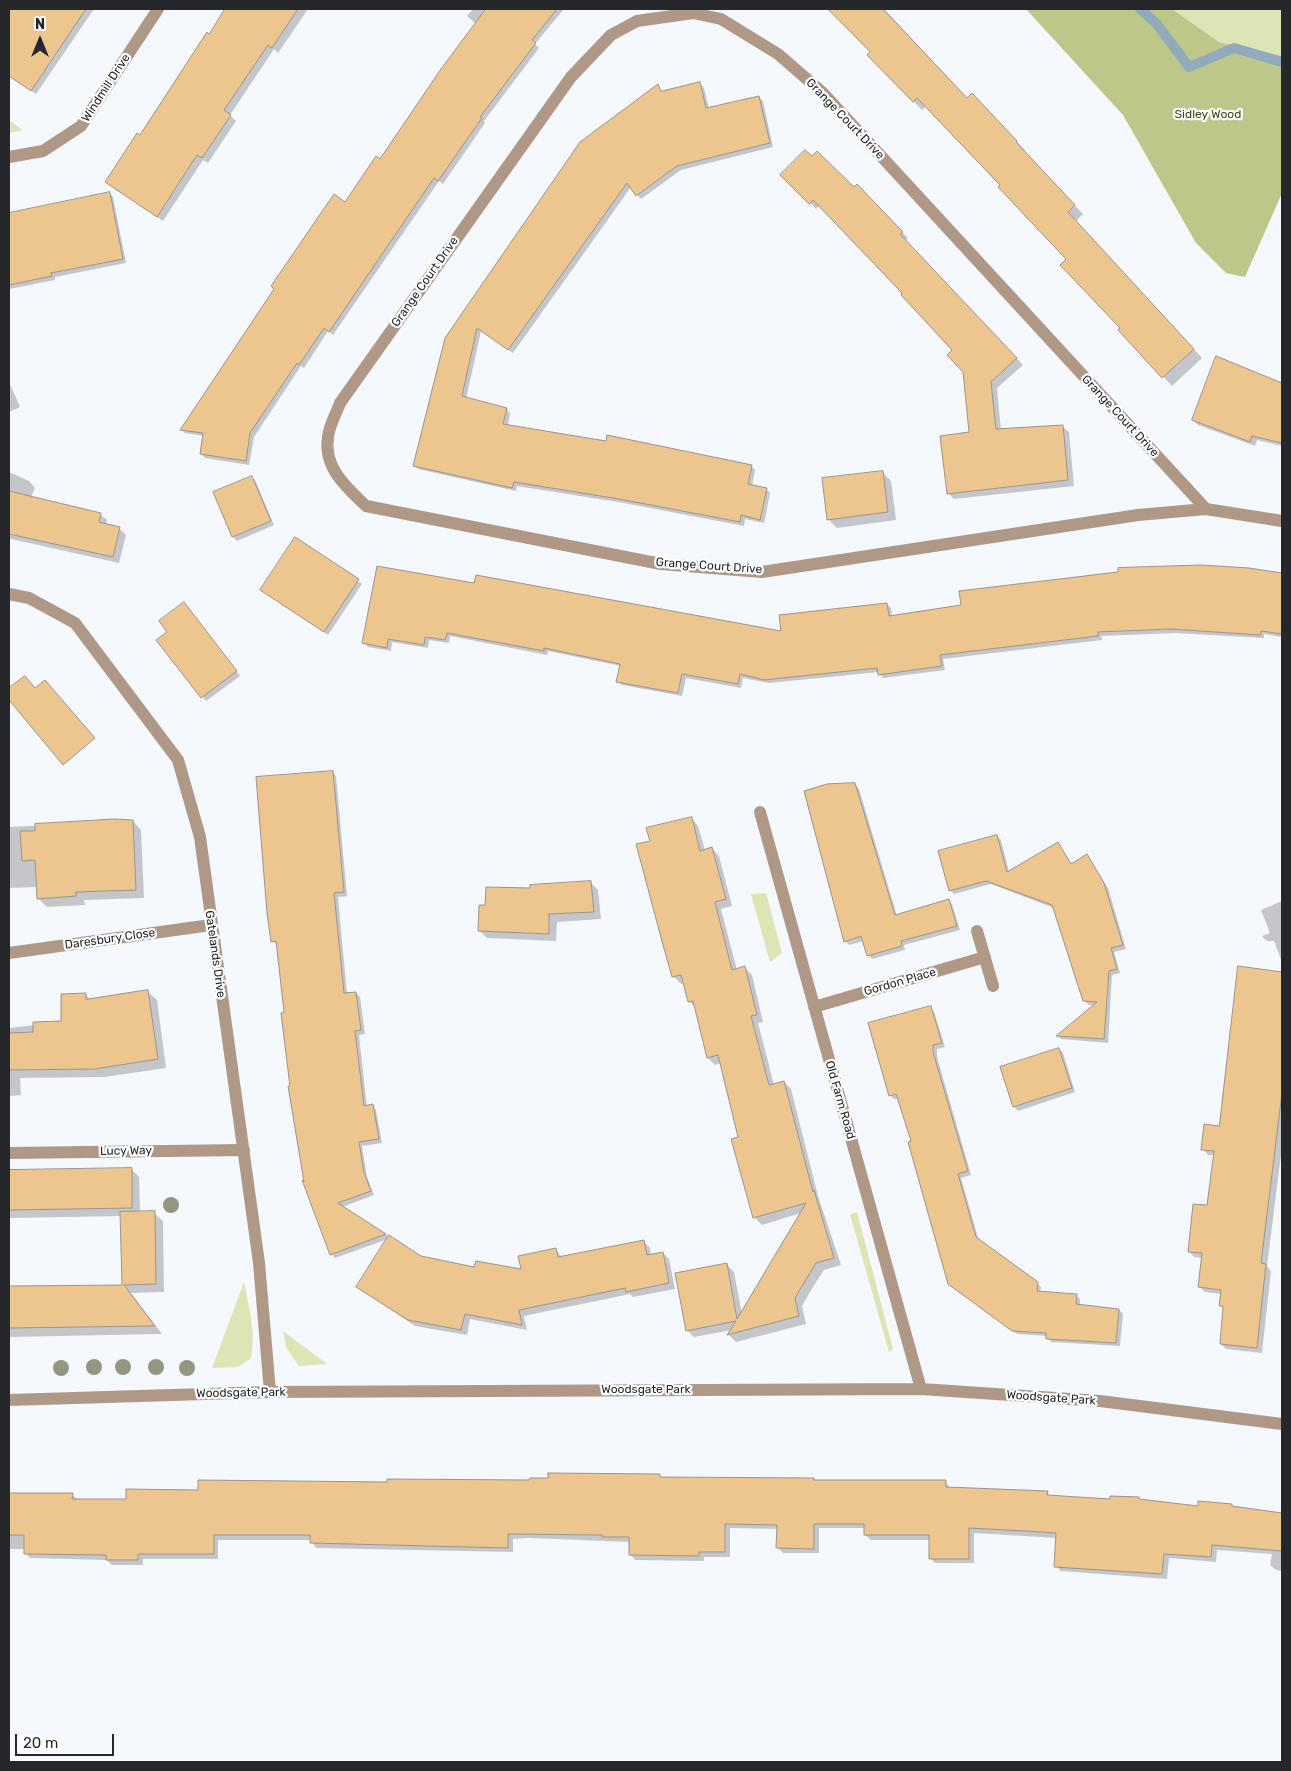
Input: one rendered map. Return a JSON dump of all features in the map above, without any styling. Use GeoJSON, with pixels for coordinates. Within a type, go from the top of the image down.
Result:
{"type":"FeatureCollection","features":[{"type":"Feature","properties":{"kind":"street","name":"Windmill Drive"},"geometry":{"type":"LineString","coordinates":[[9,157],[43,151],[81,126],[158,9]]}},
{"type":"Feature","properties":{"kind":"street","name":"Grange Court Drive"},"geometry":{"type":"LineString","coordinates":[[1206,509],[823,93],[778,54],[721,19],[693,13],[637,21],[611,35],[571,77],[340,403],[328,437],[329,459],[341,483],[366,506],[661,564],[762,572],[1138,515],[1206,509],[1282,521]]}},
{"type":"Feature","properties":{"kind":"street","name":"Gatelands Drive"},"geometry":{"type":"LineString","coordinates":[[9,594],[29,598],[75,622],[178,760],[200,837],[244,1150],[258,1263],[270,1392]]}},
{"type":"Feature","properties":{"kind":"street","name":"Old Farm Road"},"geometry":{"type":"LineString","coordinates":[[760,812],[921,1388]]}},
{"type":"Feature","properties":{"kind":"street","name":"Daresbury Close"},"geometry":{"type":"LineString","coordinates":[[9,954],[211,925]]}},
{"type":"Feature","properties":{"kind":"street"},"geometry":{"type":"LineString","coordinates":[[977,932],[993,986]]}},
{"type":"Feature","properties":{"kind":"street","name":"Gordon Place"},"geometry":{"type":"LineString","coordinates":[[814,1007],[985,957]]}},
{"type":"Feature","properties":{"kind":"street","name":"Lucy Way"},"geometry":{"type":"LineString","coordinates":[[9,1153],[244,1150]]}},
{"type":"Feature","properties":{"kind":"street","name":"Woodsgate Park"},"geometry":{"type":"LineString","coordinates":[[9,1400],[270,1392],[921,1388],[1100,1401],[1282,1424]]}},
{"type":"Feature","properties":{"kind":"green space","name":"Sidley Wood"},"geometry":{"type":"Polygon","coordinates":[[[1026,9],[1172,9],[1219,42],[1282,56],[1282,193],[1245,277],[1226,273],[1196,243],[1123,115],[1026,9]]]}},
{"type":"Feature","properties":{"kind":"green space"},"geometry":{"type":"Polygon","coordinates":[[[1172,9],[1282,9],[1282,56],[1219,42],[1172,9]]]}},
{"type":"Feature","properties":{"kind":"green space"},"geometry":{"type":"Polygon","coordinates":[[[9,120],[23,130],[9,133],[9,120]]]}},
{"type":"Feature","properties":{"kind":"green space"},"geometry":{"type":"Polygon","coordinates":[[[766,893],[782,953],[770,962],[751,894],[766,893]]]}},
{"type":"Feature","properties":{"kind":"green space"},"geometry":{"type":"Polygon","coordinates":[[[857,1212],[893,1349],[889,1352],[850,1214],[857,1212]]]}},
{"type":"Feature","properties":{"kind":"green space"},"geometry":{"type":"Polygon","coordinates":[[[244,1282],[253,1339],[251,1358],[238,1367],[212,1368],[244,1282]]]}},
{"type":"Feature","properties":{"kind":"green space"},"geometry":{"type":"Polygon","coordinates":[[[283,1331],[327,1364],[299,1366],[286,1347],[283,1331]]]}},
{"type":"Feature","properties":{"kind":"building"},"geometry":{"type":"Polygon","coordinates":[[[9,9],[86,9],[31,91],[9,76],[9,9]]]}},
{"type":"Feature","properties":{"kind":"building"},"geometry":{"type":"Polygon","coordinates":[[[225,9],[298,9],[272,48],[268,45],[224,110],[231,115],[202,158],[197,155],[157,217],[105,182],[137,133],[140,135],[207,32],[209,34],[225,9]]]}},
{"type":"Feature","properties":{"kind":"building"},"geometry":{"type":"Polygon","coordinates":[[[486,9],[557,9],[532,40],[536,43],[480,117],[482,118],[438,181],[434,178],[329,332],[324,328],[299,365],[297,363],[250,433],[246,461],[200,454],[203,433],[180,430],[274,289],[271,286],[334,194],[345,202],[376,156],[380,159],[441,69],[486,9]]]}},
{"type":"Feature","properties":{"kind":"building"},"geometry":{"type":"Polygon","coordinates":[[[828,9],[883,9],[967,98],[972,93],[1017,141],[1075,205],[1068,212],[1194,349],[1162,378],[1118,330],[1120,328],[1060,265],[1066,259],[998,187],[1000,185],[917,98],[913,102],[867,55],[870,52],[828,9]]]}},
{"type":"Feature","properties":{"kind":"building"},"geometry":{"type":"Polygon","coordinates":[[[700,82],[706,108],[759,96],[770,143],[677,166],[636,196],[627,183],[508,350],[477,328],[462,396],[507,408],[503,424],[606,441],[607,435],[752,465],[748,484],[767,488],[760,520],[741,515],[740,522],[619,499],[514,482],[512,488],[413,466],[445,338],[580,142],[658,84],[661,91],[700,82]]]}},
{"type":"Feature","properties":{"kind":"building"},"geometry":{"type":"Polygon","coordinates":[[[805,150],[812,156],[817,151],[854,187],[857,184],[903,232],[900,234],[1017,358],[991,382],[996,429],[1063,425],[1068,480],[947,494],[940,436],[969,432],[963,372],[947,355],[952,350],[901,295],[902,293],[813,200],[809,204],[780,175],[805,150]]]}},
{"type":"Feature","properties":{"kind":"building"},"geometry":{"type":"Polygon","coordinates":[[[110,192],[123,259],[51,273],[52,276],[9,285],[9,213],[110,192]]]}},
{"type":"Feature","properties":{"kind":"building"},"geometry":{"type":"Polygon","coordinates":[[[1216,356],[1282,383],[1282,443],[1252,436],[1250,442],[1192,420],[1216,356]]]}},
{"type":"Feature","properties":{"kind":"building"},"geometry":{"type":"Polygon","coordinates":[[[883,471],[888,512],[827,520],[822,478],[883,471]]]}},
{"type":"Feature","properties":{"kind":"building"},"geometry":{"type":"Polygon","coordinates":[[[252,476],[271,521],[232,537],[213,492],[252,476]]]}},
{"type":"Feature","properties":{"kind":"building"},"geometry":{"type":"Polygon","coordinates":[[[9,491],[101,513],[99,522],[120,527],[113,557],[9,534],[9,491]]]}},
{"type":"Feature","properties":{"kind":"building"},"geometry":{"type":"Polygon","coordinates":[[[295,537],[359,579],[324,632],[260,590],[295,537]]]}},
{"type":"Feature","properties":{"kind":"building"},"geometry":{"type":"Polygon","coordinates":[[[1201,565],[1249,568],[1282,573],[1282,634],[1261,631],[1260,635],[1171,629],[1098,632],[1098,636],[940,655],[942,666],[878,675],[877,668],[764,680],[740,674],[738,684],[682,674],[678,693],[616,682],[620,664],[544,648],[544,651],[447,633],[445,640],[425,637],[424,645],[388,639],[387,648],[362,643],[377,566],[474,583],[476,575],[781,631],[779,615],[887,603],[889,616],[961,605],[959,591],[1118,572],[1118,568],[1201,565]]]}},
{"type":"Feature","properties":{"kind":"building"},"geometry":{"type":"Polygon","coordinates":[[[184,602],[237,671],[201,698],[156,640],[167,632],[159,621],[184,602]]]}},
{"type":"Feature","properties":{"kind":"building"},"geometry":{"type":"Polygon","coordinates":[[[25,676],[35,688],[45,680],[95,738],[63,765],[9,700],[9,688],[25,676]]]}},
{"type":"Feature","properties":{"kind":"building"},"geometry":{"type":"Polygon","coordinates":[[[333,771],[344,892],[334,893],[344,993],[356,992],[361,1030],[355,1031],[364,1106],[373,1104],[379,1139],[359,1142],[364,1172],[371,1191],[338,1203],[386,1234],[330,1255],[302,1180],[304,1182],[288,1086],[290,1086],[281,1013],[284,1012],[276,941],[271,942],[267,913],[256,777],[333,771]]]}},
{"type":"Feature","properties":{"kind":"building"},"geometry":{"type":"Polygon","coordinates":[[[855,783],[895,915],[949,899],[957,926],[901,941],[902,946],[867,956],[861,936],[844,942],[804,791],[827,784],[855,783]]]}},
{"type":"Feature","properties":{"kind":"building"},"geometry":{"type":"Polygon","coordinates":[[[692,817],[700,851],[712,847],[726,899],[715,902],[732,970],[745,966],[757,1015],[751,1016],[769,1085],[784,1081],[813,1192],[814,1190],[834,1258],[816,1263],[795,1298],[799,1316],[727,1335],[736,1321],[686,1331],[675,1273],[727,1263],[737,1319],[806,1203],[753,1218],[731,1139],[738,1137],[718,1055],[707,1058],[693,1001],[688,1002],[681,975],[672,977],[636,844],[650,841],[646,828],[692,817]]]}},
{"type":"Feature","properties":{"kind":"building"},"geometry":{"type":"Polygon","coordinates":[[[115,819],[133,820],[136,890],[76,892],[76,896],[37,899],[35,860],[22,861],[20,831],[35,831],[35,824],[115,819]]]}},
{"type":"Feature","properties":{"kind":"building"},"geometry":{"type":"Polygon","coordinates":[[[997,835],[1007,872],[1058,842],[1071,864],[1087,854],[1104,883],[1123,945],[1111,948],[1117,969],[1109,971],[1104,1039],[1056,1036],[1097,1002],[1083,1001],[1052,905],[986,881],[949,891],[938,851],[997,835]]]}},
{"type":"Feature","properties":{"kind":"building"},"geometry":{"type":"Polygon","coordinates":[[[591,881],[594,912],[549,914],[549,934],[478,931],[479,905],[485,905],[486,887],[530,888],[530,885],[591,881]]]}},
{"type":"Feature","properties":{"kind":"building"},"geometry":{"type":"Polygon","coordinates":[[[1238,966],[1282,972],[1282,1093],[1261,1263],[1266,1264],[1257,1348],[1220,1344],[1223,1306],[1219,1306],[1221,1290],[1198,1287],[1202,1253],[1188,1252],[1193,1204],[1207,1205],[1214,1151],[1201,1150],[1204,1124],[1219,1126],[1238,966]]]}},
{"type":"Feature","properties":{"kind":"building"},"geometry":{"type":"Polygon","coordinates":[[[148,990],[158,1059],[95,1069],[9,1070],[9,1033],[33,1032],[33,1022],[61,1021],[61,994],[86,993],[86,999],[148,990]]]}},
{"type":"Feature","properties":{"kind":"building"},"geometry":{"type":"Polygon","coordinates":[[[931,1006],[942,1043],[933,1045],[933,1052],[968,1171],[958,1174],[976,1237],[1038,1282],[1037,1291],[1077,1294],[1076,1304],[1119,1309],[1116,1343],[1046,1339],[1046,1333],[1012,1331],[948,1284],[908,1142],[911,1141],[896,1094],[889,1096],[868,1023],[931,1006]]]}},
{"type":"Feature","properties":{"kind":"building"},"geometry":{"type":"Polygon","coordinates":[[[1059,1048],[1072,1088],[1013,1107],[1000,1067],[1059,1048]]]}},
{"type":"Feature","properties":{"kind":"building"},"geometry":{"type":"Polygon","coordinates":[[[132,1168],[132,1208],[9,1210],[9,1170],[132,1168]]]}},
{"type":"Feature","properties":{"kind":"building"},"geometry":{"type":"Polygon","coordinates":[[[155,1211],[156,1284],[124,1285],[155,1326],[9,1328],[9,1286],[122,1285],[120,1212],[155,1211]]]}},
{"type":"Feature","properties":{"kind":"building"},"geometry":{"type":"Polygon","coordinates":[[[389,1235],[421,1256],[474,1267],[476,1261],[521,1269],[518,1256],[556,1248],[558,1257],[644,1240],[647,1255],[663,1252],[669,1283],[626,1292],[625,1288],[519,1310],[522,1325],[465,1314],[461,1330],[408,1320],[356,1287],[389,1235]]]}},
{"type":"Feature","properties":{"kind":"building"},"geometry":{"type":"Polygon","coordinates":[[[548,1473],[660,1474],[660,1477],[814,1478],[814,1480],[946,1480],[946,1487],[1048,1491],[1047,1495],[1110,1499],[1110,1496],[1139,1497],[1139,1499],[1198,1506],[1198,1501],[1232,1504],[1232,1506],[1282,1513],[1282,1551],[1212,1545],[1211,1557],[1164,1554],[1162,1574],[1054,1567],[1056,1533],[1025,1531],[969,1528],[969,1559],[929,1559],[929,1535],[864,1535],[864,1524],[814,1524],[814,1549],[776,1548],[777,1525],[725,1524],[725,1552],[699,1552],[699,1556],[629,1555],[629,1537],[602,1537],[602,1535],[508,1534],[508,1548],[310,1543],[310,1535],[214,1535],[214,1554],[138,1554],[138,1560],[106,1560],[106,1555],[24,1554],[24,1535],[9,1535],[9,1493],[73,1493],[72,1499],[126,1499],[126,1489],[198,1490],[198,1480],[387,1482],[387,1479],[529,1480],[530,1478],[548,1478],[548,1473]]]}},
{"type":"Feature","properties":{"kind":"waterway"},"geometry":{"type":"LineString","coordinates":[[1140,9],[1156,23],[1189,67],[1234,48],[1282,62]]}}]}
